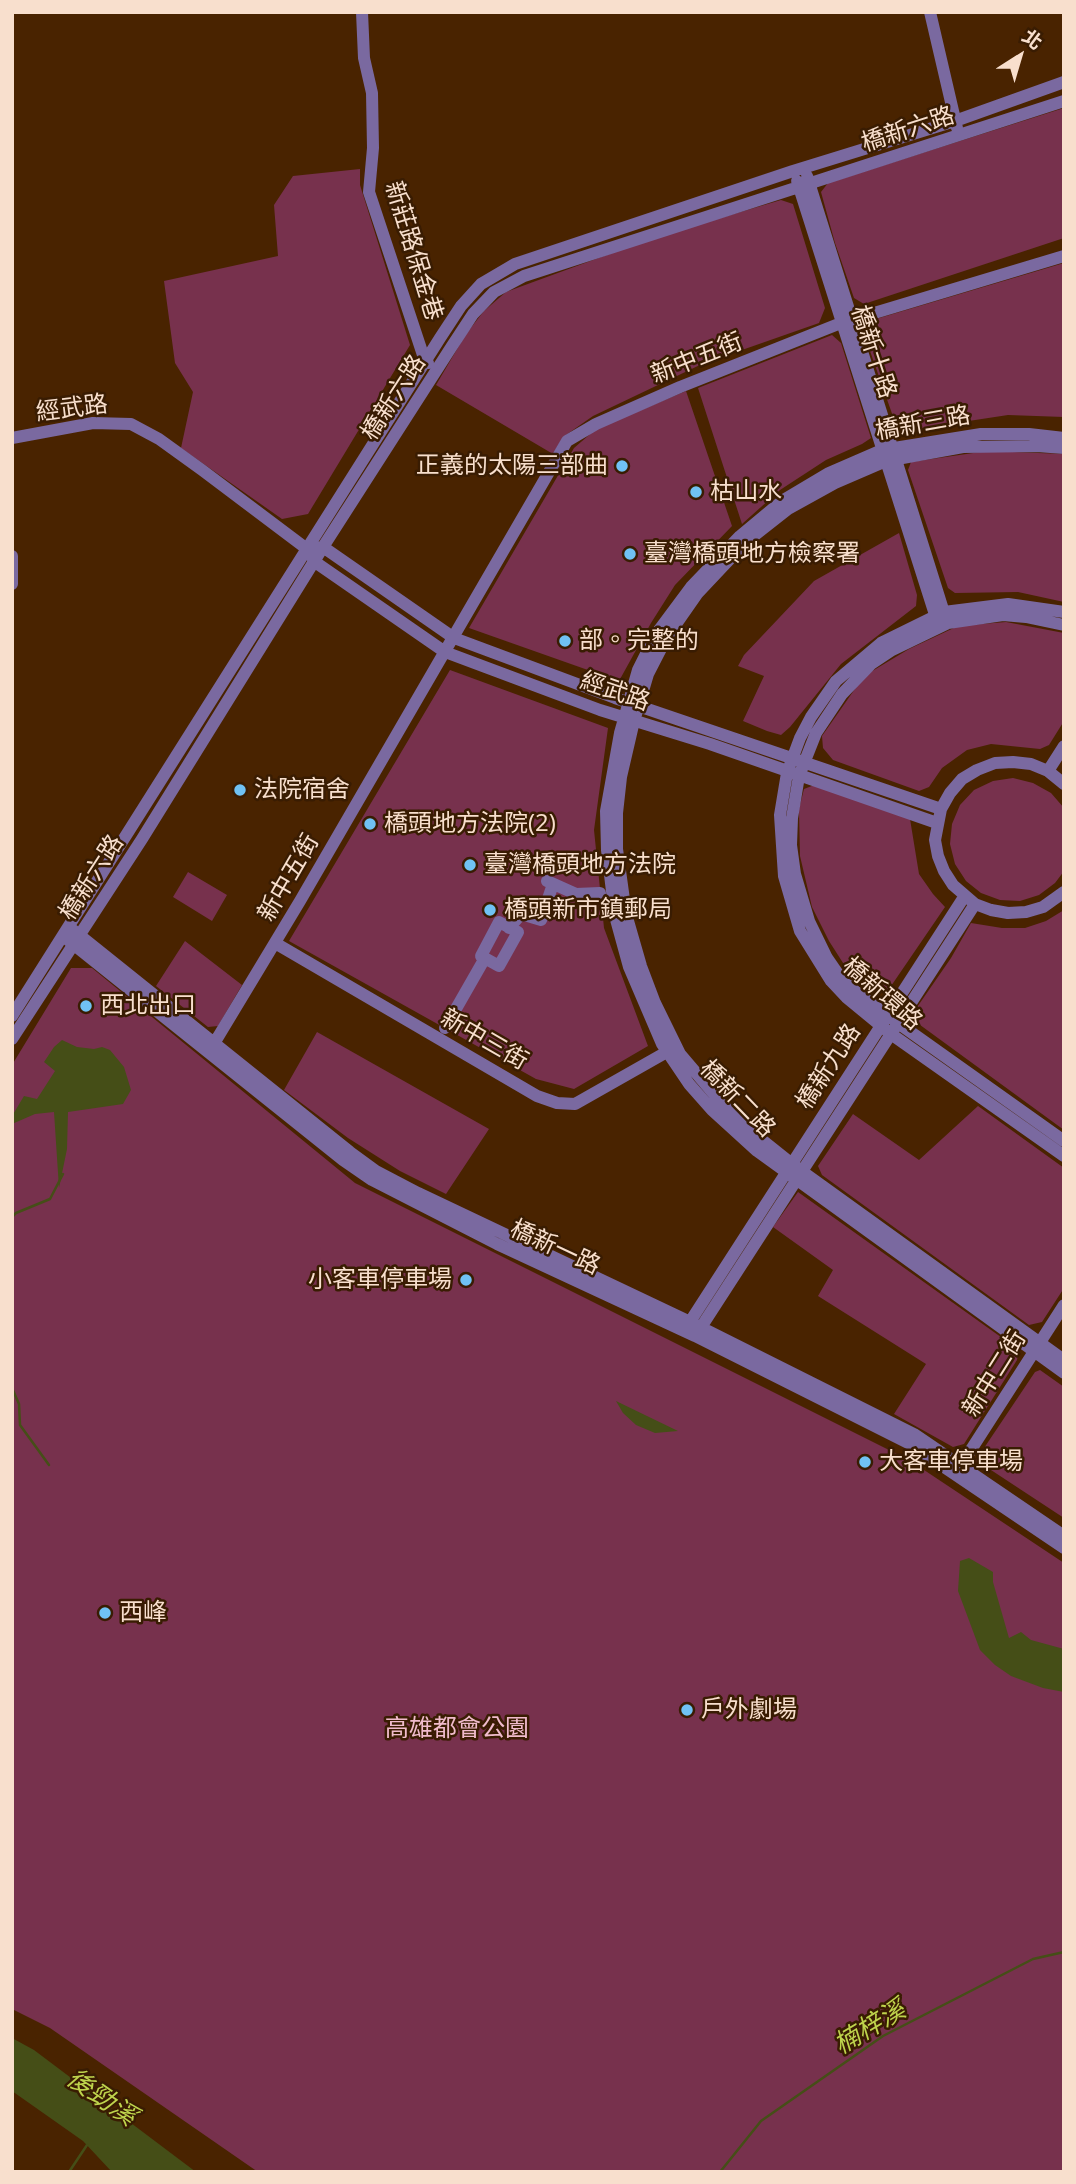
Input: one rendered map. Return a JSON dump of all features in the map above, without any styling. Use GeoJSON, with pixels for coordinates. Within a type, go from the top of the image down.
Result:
{"type":"FeatureCollection","features":[{"type":"Feature","properties":{"kind":"street","name":"新莊路保金巷"},"geometry":{"type":"LineString","coordinates":[[362,12],[364,58],[372,93],[373,148],[369,192],[425,361]]}},
{"type":"Feature","properties":{"kind":"street"},"geometry":{"type":"LineString","coordinates":[[930,12],[959,136]]}},
{"type":"Feature","properties":{"kind":"street","name":"橋新六路"},"geometry":{"type":"LineString","coordinates":[[12,1016],[425,361],[470,295],[481,284],[515,264],[799,169],[955,121],[1064,82]]}},
{"type":"Feature","properties":{"kind":"street","name":"橋新六路"},"geometry":{"type":"LineString","coordinates":[[12,1039],[142,839],[323,547],[482,303],[507,284],[524,276],[1064,101]]}},
{"type":"Feature","properties":{"kind":"street","name":"橋新十路"},"geometry":{"type":"LineString","coordinates":[[799,169],[941,619]]}},
{"type":"Feature","properties":{"kind":"street","name":"新中五街"},"geometry":{"type":"LineString","coordinates":[[211,1047],[275,943],[567,441],[596,424],[680,387],[847,322],[1064,256]]}},
{"type":"Feature","properties":{"kind":"street"},"geometry":{"type":"LineString","coordinates":[[425,361],[438,369]]}},
{"type":"Feature","properties":{"kind":"street","name":"經武路"},"geometry":{"type":"LineString","coordinates":[[12,438],[93,423],[131,425],[159,439],[307,548],[315,562],[445,652],[629,720],[710,744],[937,823]]}},
{"type":"Feature","properties":{"kind":"street","name":"橋新三路"},"geometry":{"type":"LineString","coordinates":[[634,705],[667,637],[697,594],[746,542],[788,509],[889,455],[981,434],[1029,434],[1064,438]]}},
{"type":"Feature","properties":{"kind":"street","name":"橋新三路"},"geometry":{"type":"LineString","coordinates":[[889,455],[963,447],[1064,448]]}},
{"type":"Feature","properties":{"kind":"street"},"geometry":{"type":"LineString","coordinates":[[307,548],[323,547]]}},
{"type":"Feature","properties":{"kind":"street","name":"經武路"},"geometry":{"type":"LineString","coordinates":[[323,547],[454,638],[634,705],[941,809]]}},
{"type":"Feature","properties":{"kind":"street"},"geometry":{"type":"LineString","coordinates":[[12,556],[12,584]]}},
{"type":"Feature","properties":{"kind":"street","name":"橋新環路"},"geometry":{"type":"LineString","coordinates":[[1064,612],[1008,604],[941,619],[881,643],[836,681],[806,727],[780,815],[784,876],[800,931],[831,981],[845,997],[1064,1141]]}},
{"type":"Feature","properties":{"kind":"street","name":"橋新環路"},"geometry":{"type":"LineString","coordinates":[[941,619],[1003,615],[1064,625]]}},
{"type":"Feature","properties":{"kind":"street","name":"橋新二路"},"geometry":{"type":"LineString","coordinates":[[634,705],[606,811],[610,879],[615,916],[629,967],[671,1049],[742,1124],[794,1172],[1036,1348],[1064,1373]]}},
{"type":"Feature","properties":{"kind":"street"},"geometry":{"type":"LineString","coordinates":[[1064,746],[1058,775],[1031,764],[1013,762],[995,763],[977,769],[962,779],[941,809],[935,840],[938,856],[948,878],[970,900],[991,911],[1026,912],[1043,906],[1064,892]]}},
{"type":"Feature","properties":{"kind":"street"},"geometry":{"type":"LineString","coordinates":[[509,928],[521,914],[541,920],[549,882],[576,894],[600,893]]}},
{"type":"Feature","properties":{"kind":"street","name":"橋新九路"},"geometry":{"type":"LineString","coordinates":[[693,1329],[970,900]]}},
{"type":"Feature","properties":{"kind":"street"},"geometry":{"type":"LineString","coordinates":[[499,922],[509,928],[518,932],[499,966],[481,956],[499,922]]}},
{"type":"Feature","properties":{"kind":"street","name":"橋新一路"},"geometry":{"type":"LineString","coordinates":[[64,930],[211,1047],[343,1160],[372,1180],[497,1244],[693,1329],[914,1434],[959,1470],[1044,1528],[1064,1548]]}},
{"type":"Feature","properties":{"kind":"street","name":"新中三街"},"geometry":{"type":"LineString","coordinates":[[275,943],[537,1096],[557,1103],[575,1104],[671,1049]]}},
{"type":"Feature","properties":{"kind":"street"},"geometry":{"type":"LineString","coordinates":[[445,1028],[485,958]]}},
{"type":"Feature","properties":{"kind":"street","name":"橋新環路"},"geometry":{"type":"LineString","coordinates":[[889,1025],[1064,1156]]}},
{"type":"Feature","properties":{"kind":"street","name":"新中二街"},"geometry":{"type":"LineString","coordinates":[[959,1470],[1064,1306]]}},
{"type":"Feature","properties":{"kind":"street","name":"橋新二路"},"geometry":{"type":"LineString","coordinates":[[1036,1348],[1064,1360]]}},
{"type":"Feature","properties":{"kind":"street","name":"橋新一路"},"geometry":{"type":"LineString","coordinates":[[1044,1528],[1064,1536]]}},
{"type":"Feature","properties":{"kind":"green space"},"geometry":{"type":"Polygon","coordinates":[[[1064,108],[1064,238],[864,304],[854,298],[821,192],[828,183],[1064,108]]]}},
{"type":"Feature","properties":{"kind":"green space"},"geometry":{"type":"Polygon","coordinates":[[[360,169],[360,185],[410,345],[308,514],[282,519],[181,448],[193,392],[175,363],[164,281],[278,256],[274,205],[293,176],[360,169]]]}},
{"type":"Feature","properties":{"kind":"green space"},"geometry":{"type":"Polygon","coordinates":[[[781,200],[793,204],[825,308],[819,323],[702,364],[593,416],[563,437],[553,454],[436,385],[466,334],[484,311],[506,292],[653,238],[781,200]]]}},
{"type":"Feature","properties":{"kind":"green space"},"geometry":{"type":"Polygon","coordinates":[[[1064,263],[1064,417],[1008,415],[903,431],[896,425],[863,331],[866,322],[1064,263]]]}},
{"type":"Feature","properties":{"kind":"green space"},"geometry":{"type":"Polygon","coordinates":[[[832,335],[841,343],[871,438],[826,460],[780,490],[742,524],[698,388],[832,335]]]}},
{"type":"Feature","properties":{"kind":"green space"},"geometry":{"type":"Polygon","coordinates":[[[686,391],[732,526],[675,585],[619,681],[469,628],[574,448],[596,429],[686,391]]]}},
{"type":"Feature","properties":{"kind":"green space"},"geometry":{"type":"Polygon","coordinates":[[[987,451],[1064,454],[1064,602],[1018,592],[955,593],[948,588],[908,470],[911,462],[987,451]]]}},
{"type":"Feature","properties":{"kind":"green space"},"geometry":{"type":"Polygon","coordinates":[[[899,533],[917,595],[916,606],[841,664],[781,735],[743,721],[764,676],[738,666],[744,655],[814,581],[899,533]]]}},
{"type":"Feature","properties":{"kind":"green space"},"geometry":{"type":"Polygon","coordinates":[[[1006,622],[1064,633],[1064,721],[1049,745],[1040,749],[991,744],[967,750],[942,768],[929,787],[919,791],[833,760],[823,748],[822,736],[864,676],[909,649],[958,626],[1006,622]]]}},
{"type":"Feature","properties":{"kind":"green space"},"geometry":{"type":"Polygon","coordinates":[[[450,670],[608,728],[594,830],[604,928],[648,1046],[574,1089],[536,1079],[289,941],[450,670]]]}},
{"type":"Feature","properties":{"kind":"green space"},"geometry":{"type":"Polygon","coordinates":[[[1013,778],[1033,783],[1051,793],[1064,808],[1064,871],[1055,883],[1039,895],[1020,901],[1000,900],[981,893],[966,881],[955,864],[950,844],[952,824],[960,805],[974,790],[993,781],[1013,778]]]}},
{"type":"Feature","properties":{"kind":"green space"},"geometry":{"type":"Polygon","coordinates":[[[817,784],[910,819],[919,874],[945,907],[889,989],[876,995],[864,989],[852,977],[829,941],[812,907],[800,856],[799,809],[804,789],[817,784]]]}},
{"type":"Feature","properties":{"kind":"green space"},"geometry":{"type":"Polygon","coordinates":[[[188,872],[227,895],[212,921],[173,897],[188,872]]]}},
{"type":"Feature","properties":{"kind":"green space"},"geometry":{"type":"Polygon","coordinates":[[[1064,910],[1064,1130],[916,1022],[913,1013],[951,958],[971,923],[1002,928],[1025,928],[1046,921],[1064,910]]]}},
{"type":"Feature","properties":{"kind":"green space"},"geometry":{"type":"Polygon","coordinates":[[[185,941],[242,985],[218,1026],[208,1027],[156,986],[185,941]]]}},
{"type":"Feature","properties":{"kind":"green space","name":"高雄都會公園"},"geometry":{"type":"Polygon","coordinates":[[[71,968],[92,968],[355,1183],[909,1460],[1064,1563],[1064,2172],[258,2172],[50,2028],[12,2009],[12,1065],[71,968]]]}},
{"type":"Feature","properties":{"kind":"green space"},"geometry":{"type":"Polygon","coordinates":[[[317,1032],[489,1129],[446,1194],[400,1171],[348,1138],[284,1090],[317,1032]]]}},
{"type":"Feature","properties":{"kind":"green space"},"geometry":{"type":"Polygon","coordinates":[[[978,1106],[1064,1168],[1064,1288],[1042,1322],[1029,1325],[822,1175],[818,1166],[853,1114],[919,1160],[978,1106]]]}},
{"type":"Feature","properties":{"kind":"green space"},"geometry":{"type":"Polygon","coordinates":[[[798,1192],[1019,1350],[1017,1360],[964,1444],[953,1447],[894,1414],[926,1364],[818,1296],[833,1270],[773,1227],[798,1192]]]}},
{"type":"Feature","properties":{"kind":"green space"},"geometry":{"type":"Polygon","coordinates":[[[1040,1370],[1064,1387],[1064,1518],[991,1470],[977,1464],[976,1460],[1035,1372],[1040,1370]]]}},
{"type":"Feature","properties":{"kind":"shaded area"},"geometry":{"type":"Polygon","coordinates":[[[62,1040],[77,1047],[102,1047],[110,1050],[124,1067],[131,1090],[123,1104],[68,1112],[67,1149],[59,1188],[54,1112],[35,1114],[12,1124],[12,1116],[24,1096],[37,1099],[55,1071],[44,1062],[62,1040]]]}},
{"type":"Feature","properties":{"kind":"shaded area"},"geometry":{"type":"Polygon","coordinates":[[[616,1401],[678,1431],[655,1433],[636,1425],[623,1413],[616,1401]]]}},
{"type":"Feature","properties":{"kind":"shaded area"},"geometry":{"type":"Polygon","coordinates":[[[969,1558],[993,1572],[993,1582],[1009,1638],[1021,1632],[1031,1640],[1064,1649],[1064,1692],[1043,1688],[1011,1676],[980,1650],[958,1591],[960,1561],[969,1558]]]}},
{"type":"Feature","properties":{"kind":"shaded area","name":"後勁溪"},"geometry":{"type":"Polygon","coordinates":[[[12,2038],[34,2050],[196,2172],[112,2172],[83,2141],[12,2091],[12,2038]]]}},
{"type":"Feature","properties":{"kind":"waterway"},"geometry":{"type":"LineString","coordinates":[[12,1217],[50,1199],[63,1174]]}},
{"type":"Feature","properties":{"kind":"waterway"},"geometry":{"type":"LineString","coordinates":[[12,1388],[19,1404],[20,1425],[49,1465]]}},
{"type":"Feature","properties":{"kind":"waterway","name":"楠梓溪"},"geometry":{"type":"LineString","coordinates":[[720,2172],[761,2121],[883,2036],[1033,1959],[1064,1952]]}},
{"type":"Feature","properties":{"kind":"waterway"},"geometry":{"type":"LineString","coordinates":[[69,2172],[87,2145]]}},
{"type":"Feature","properties":{"kind":"place","name":"正義的太陽三部曲"},"geometry":{"type":"Point","coordinates":[622,466]}},
{"type":"Feature","properties":{"kind":"place","name":"枯山水"},"geometry":{"type":"Point","coordinates":[696,492]}},
{"type":"Feature","properties":{"kind":"place","name":"臺灣橋頭地方檢察署"},"geometry":{"type":"Point","coordinates":[630,554]}},
{"type":"Feature","properties":{"kind":"place","name":"部。完整的"},"geometry":{"type":"Point","coordinates":[565,641]}},
{"type":"Feature","properties":{"kind":"place","name":"法院宿舍"},"geometry":{"type":"Point","coordinates":[240,790]}},
{"type":"Feature","properties":{"kind":"place","name":"橋頭地方法院(2)"},"geometry":{"type":"Point","coordinates":[370,824]}},
{"type":"Feature","properties":{"kind":"place","name":"臺灣橋頭地方法院"},"geometry":{"type":"Point","coordinates":[470,865]}},
{"type":"Feature","properties":{"kind":"place","name":"橋頭新市鎮郵局"},"geometry":{"type":"Point","coordinates":[490,910]}},
{"type":"Feature","properties":{"kind":"place","name":"西北出口"},"geometry":{"type":"Point","coordinates":[86,1006]}},
{"type":"Feature","properties":{"kind":"place","name":"小客車停車場"},"geometry":{"type":"Point","coordinates":[466,1280]}},
{"type":"Feature","properties":{"kind":"place","name":"大客車停車場"},"geometry":{"type":"Point","coordinates":[865,1462]}},
{"type":"Feature","properties":{"kind":"place","name":"西峰"},"geometry":{"type":"Point","coordinates":[105,1613]}},
{"type":"Feature","properties":{"kind":"place","name":"戶外劇場"},"geometry":{"type":"Point","coordinates":[687,1710]}}]}
